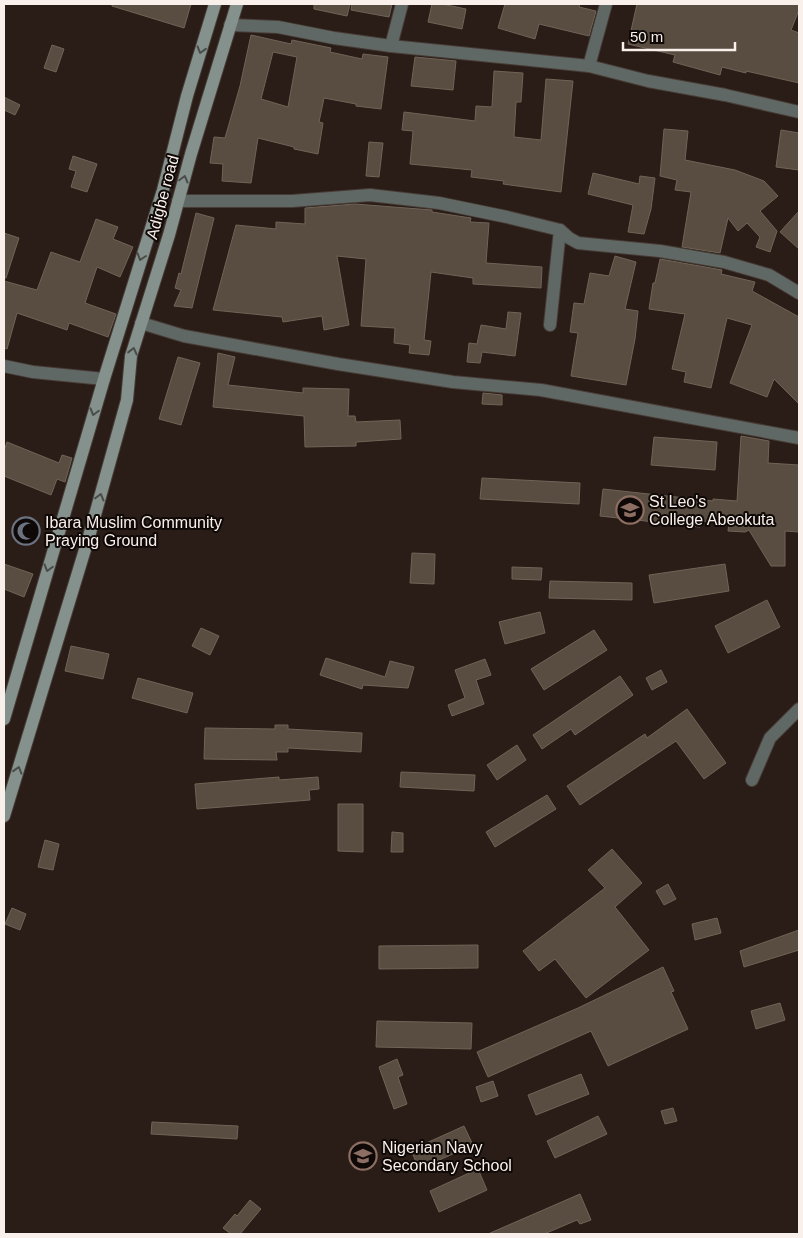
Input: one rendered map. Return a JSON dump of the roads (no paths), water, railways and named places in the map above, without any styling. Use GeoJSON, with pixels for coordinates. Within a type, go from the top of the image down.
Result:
{"type":"FeatureCollection","features":[{"type":"Feature","properties":{"kind":"main road"},"geometry":{"type":"LineString","coordinates":[[4,719],[104,379],[163,190],[187,96],[215,4]]}},
{"type":"Feature","properties":{"kind":"main road","name":"Adigbe road"},"geometry":{"type":"LineString","coordinates":[[4,816],[90,533],[127,400],[131,356],[178,201],[190,154],[237,4]]}},
{"type":"Feature","properties":{"kind":"street"},"geometry":{"type":"LineString","coordinates":[[391,46],[402,4]]}},
{"type":"Feature","properties":{"kind":"street"},"geometry":{"type":"LineString","coordinates":[[589,66],[606,4]]}},
{"type":"Feature","properties":{"kind":"street"},"geometry":{"type":"LineString","coordinates":[[230,24],[278,27],[334,38],[391,46],[589,66],[648,81],[725,95],[799,112]]}},
{"type":"Feature","properties":{"kind":"street"},"geometry":{"type":"LineString","coordinates":[[178,201],[292,201],[370,195],[439,203],[560,230],[578,243],[660,251],[724,262],[769,275],[799,293]]}},
{"type":"Feature","properties":{"kind":"street"},"geometry":{"type":"LineString","coordinates":[[550,325],[560,230]]}},
{"type":"Feature","properties":{"kind":"street"},"geometry":{"type":"LineString","coordinates":[[141,323],[184,336],[338,364],[453,382],[541,390],[799,438]]}},
{"type":"Feature","properties":{"kind":"street"},"geometry":{"type":"LineString","coordinates":[[4,366],[33,372],[104,379]]}},
{"type":"Feature","properties":{"kind":"street"},"geometry":{"type":"LineString","coordinates":[[752,780],[770,738],[799,708]]}},
{"type":"Feature","properties":{"kind":"place","name":"St Leo's College Abeokuta"},"geometry":{"type":"Point","coordinates":[630,510]}},
{"type":"Feature","properties":{"kind":"place","name":"Ibara Muslim Community Praying Ground"},"geometry":{"type":"Point","coordinates":[26,531]}},
{"type":"Feature","properties":{"kind":"place","name":"Nigerian Navy Secondary School"},"geometry":{"type":"Point","coordinates":[363,1156]}}]}
